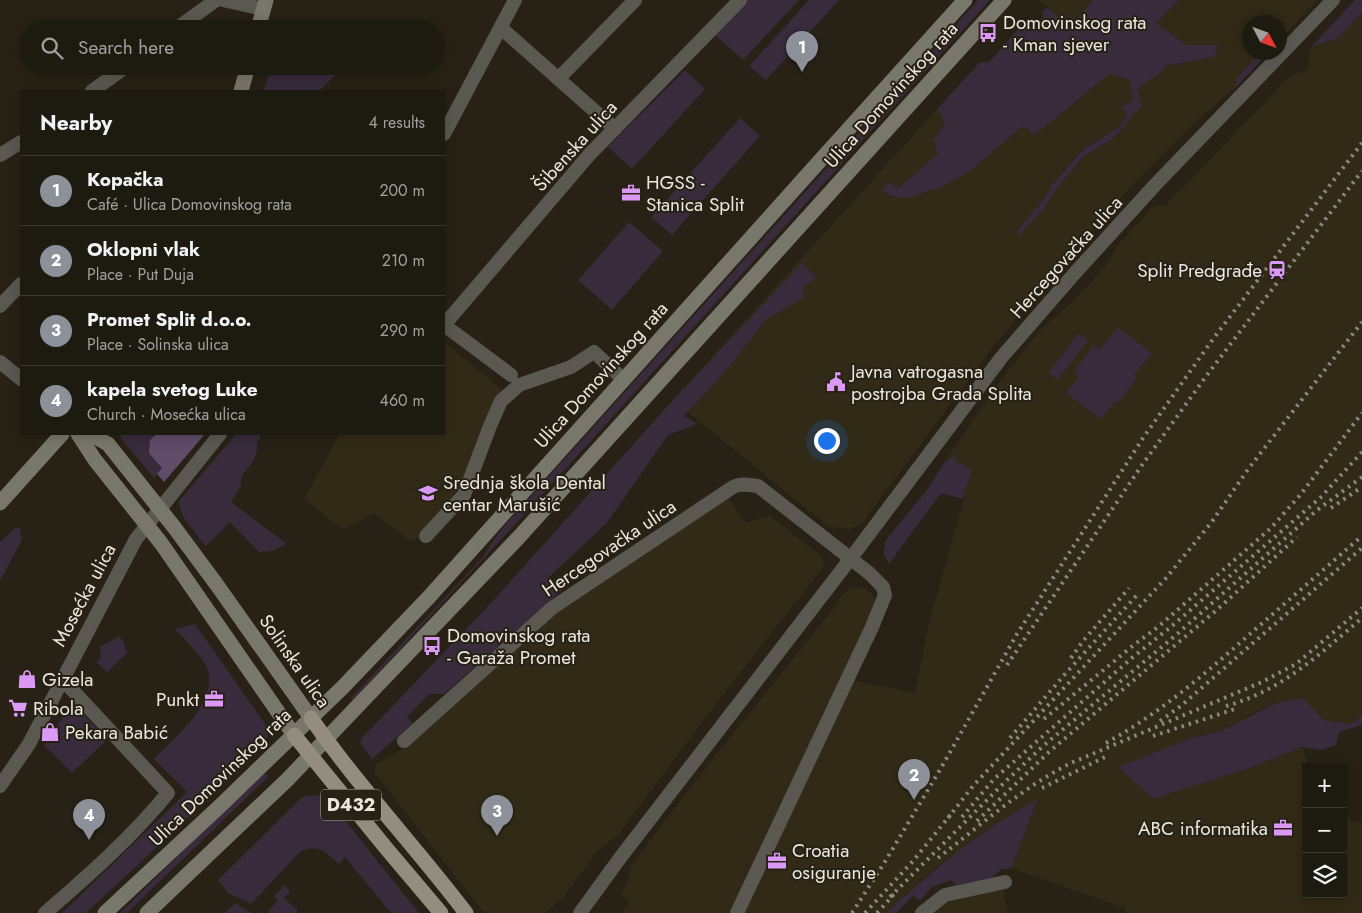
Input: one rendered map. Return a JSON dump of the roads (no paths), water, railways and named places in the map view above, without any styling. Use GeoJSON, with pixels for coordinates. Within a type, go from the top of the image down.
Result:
{"type":"FeatureCollection","features":[{"type":"Feature","properties":{"kind":"main road","name":"Ulica Domovinskog rata"},"geometry":{"type":"LineString","coordinates":[[105,913],[294,735],[430,597],[965,0]]}},
{"type":"Feature","properties":{"kind":"main road","name":"Ulica Domovinskog rata"},"geometry":{"type":"LineString","coordinates":[[147,913],[312,756],[519,537],[1004,0]]}},
{"type":"Feature","properties":{"kind":"main road"},"geometry":{"type":"LineString","coordinates":[[260,20],[264,4]]}},
{"type":"Feature","properties":{"kind":"main road"},"geometry":{"type":"LineString","coordinates":[[241,90],[245,75]]}},
{"type":"Feature","properties":{"kind":"main road"},"geometry":{"type":"LineString","coordinates":[[0,503],[61,435]]}},
{"type":"Feature","properties":{"kind":"main road"},"geometry":{"type":"LineString","coordinates":[[79,435],[95,460],[162,543],[294,735]]}},
{"type":"Feature","properties":{"kind":"main road","name":"Solinska ulica"},"geometry":{"type":"LineString","coordinates":[[92,435],[108,444],[174,527],[326,741],[466,913]]}},
{"type":"Feature","properties":{"kind":"main road","name":"D432"},"geometry":{"type":"LineString","coordinates":[[294,735],[441,913]]}},
{"type":"Feature","properties":{"kind":"street"},"geometry":{"type":"LineString","coordinates":[[188,20],[216,0]]}},
{"type":"Feature","properties":{"kind":"street"},"geometry":{"type":"LineString","coordinates":[[223,0],[264,4]]}},
{"type":"Feature","properties":{"kind":"street"},"geometry":{"type":"LineString","coordinates":[[445,132],[502,28],[515,0]]}},
{"type":"Feature","properties":{"kind":"street"},"geometry":{"type":"LineString","coordinates":[[559,78],[635,0]]}},
{"type":"Feature","properties":{"kind":"street","name":"Šibenska ulica"},"geometry":{"type":"LineString","coordinates":[[445,324],[589,155],[740,0]]}},
{"type":"Feature","properties":{"kind":"street","name":"Hercegovačka ulica"},"geometry":{"type":"LineString","coordinates":[[580,913],[1007,351],[1155,185],[1333,0]]}},
{"type":"Feature","properties":{"kind":"street"},"geometry":{"type":"LineString","coordinates":[[502,28],[615,129]]}},
{"type":"Feature","properties":{"kind":"street"},"geometry":{"type":"LineString","coordinates":[[93,90],[115,75]]}},
{"type":"Feature","properties":{"kind":"street"},"geometry":{"type":"LineString","coordinates":[[0,155],[20,143]]}},
{"type":"Feature","properties":{"kind":"street"},"geometry":{"type":"LineString","coordinates":[[0,306],[20,285]]}},
{"type":"Feature","properties":{"kind":"street"},"geometry":{"type":"LineString","coordinates":[[445,326],[511,375]]}},
{"type":"Feature","properties":{"kind":"street"},"geometry":{"type":"LineString","coordinates":[[426,536],[464,495],[501,401],[519,385],[571,367],[594,352],[624,380]]}},
{"type":"Feature","properties":{"kind":"street"},"geometry":{"type":"LineString","coordinates":[[0,362],[20,378]]}},
{"type":"Feature","properties":{"kind":"street","name":"Mosećka ulica"},"geometry":{"type":"LineString","coordinates":[[0,786],[28,744],[136,539],[219,435]]}},
{"type":"Feature","properties":{"kind":"street","name":"Hercegovačka ulica"},"geometry":{"type":"LineString","coordinates":[[404,742],[552,608],[726,491],[738,485],[758,486],[851,558],[883,587],[885,595],[872,627],[737,913]]}},
{"type":"Feature","properties":{"kind":"street"},"geometry":{"type":"LineString","coordinates":[[45,913],[84,879],[168,793],[63,680]]}},
{"type":"Feature","properties":{"kind":"street"},"geometry":{"type":"LineString","coordinates":[[922,913],[944,895],[1005,882]]}},
{"type":"Feature","properties":{"kind":"railway"},"geometry":{"type":"LineString","coordinates":[[852,913],[941,768],[1017,634],[1143,438],[1213,339],[1362,143]]}},
{"type":"Feature","properties":{"kind":"railway"},"geometry":{"type":"LineString","coordinates":[[1007,665],[1142,465],[1207,375],[1362,171]]}},
{"type":"Feature","properties":{"kind":"railway"},"geometry":{"type":"LineString","coordinates":[[948,818],[973,786],[1166,578],[1211,523],[1249,468],[1362,322]]}},
{"type":"Feature","properties":{"kind":"railway"},"geometry":{"type":"LineString","coordinates":[[1044,719],[1158,627],[1271,528],[1301,494],[1362,413]]}},
{"type":"Feature","properties":{"kind":"railway"},"geometry":{"type":"LineString","coordinates":[[962,817],[994,779],[1133,657],[1172,626],[1321,497],[1362,452]]}},
{"type":"Feature","properties":{"kind":"railway"},"geometry":{"type":"LineString","coordinates":[[890,897],[1043,746],[1176,635],[1316,511],[1362,477]]}},
{"type":"Feature","properties":{"kind":"railway"},"geometry":{"type":"LineString","coordinates":[[1331,508],[1362,487]]}},
{"type":"Feature","properties":{"kind":"railway"},"geometry":{"type":"LineString","coordinates":[[1106,743],[1145,719],[1199,678],[1362,536]]}},
{"type":"Feature","properties":{"kind":"railway"},"geometry":{"type":"LineString","coordinates":[[977,821],[1049,752],[1219,608],[1297,537]]}},
{"type":"Feature","properties":{"kind":"railway"},"geometry":{"type":"LineString","coordinates":[[1160,721],[1182,705],[1362,548]]}},
{"type":"Feature","properties":{"kind":"railway"},"geometry":{"type":"LineString","coordinates":[[1071,658],[1083,641],[1129,588]]}},
{"type":"Feature","properties":{"kind":"railway"},"geometry":{"type":"LineString","coordinates":[[1010,738],[1137,595]]}},
{"type":"Feature","properties":{"kind":"railway"},"geometry":{"type":"LineString","coordinates":[[938,858],[1036,783],[1071,763],[1262,682],[1296,664],[1362,608]]}},
{"type":"Feature","properties":{"kind":"railway"},"geometry":{"type":"LineString","coordinates":[[1226,706],[1265,691],[1282,681],[1315,658],[1362,618]]}},
{"type":"Feature","properties":{"kind":"railway"},"geometry":{"type":"LineString","coordinates":[[1153,736],[1235,709]]}},
{"type":"Feature","properties":{"kind":"railway"},"geometry":{"type":"LineString","coordinates":[[1042,788],[1105,757]]}},
{"type":"Feature","properties":{"kind":"railway"},"geometry":{"type":"LineString","coordinates":[[865,913],[913,861],[952,813]]}},
{"type":"Feature","properties":{"kind":"railway"},"geometry":{"type":"LineString","coordinates":[[877,913],[895,893]]}},
{"type":"Feature","properties":{"kind":"place","name":"Domovinskog rata - Kman sjever"},"geometry":{"type":"Point","coordinates":[988,33]}},
{"type":"Feature","properties":{"kind":"place","name":"Kopačka"},"geometry":{"type":"Point","coordinates":[802,72]}},
{"type":"Feature","properties":{"kind":"place","name":"HGSS - Stanica Split"},"geometry":{"type":"Point","coordinates":[631,193]}},
{"type":"Feature","properties":{"kind":"place","name":"Split Predgrađe"},"geometry":{"type":"Point","coordinates":[1277,270]}},
{"type":"Feature","properties":{"kind":"place","name":"Javna vatrogasna postrojba Grada Splita"},"geometry":{"type":"Point","coordinates":[836,382]}},
{"type":"Feature","properties":{"kind":"place","name":"Srednja škola Dental centar Marušić"},"geometry":{"type":"Point","coordinates":[428,493]}},
{"type":"Feature","properties":{"kind":"place","name":"Domovinskog rata - Garaža Promet"},"geometry":{"type":"Point","coordinates":[432,646]}},
{"type":"Feature","properties":{"kind":"place","name":"Gizela"},"geometry":{"type":"Point","coordinates":[27,679]}},
{"type":"Feature","properties":{"kind":"place","name":"Punkt"},"geometry":{"type":"Point","coordinates":[214,699]}},
{"type":"Feature","properties":{"kind":"place","name":"Ribola"},"geometry":{"type":"Point","coordinates":[18,708]}},
{"type":"Feature","properties":{"kind":"place","name":"Pekara Babić"},"geometry":{"type":"Point","coordinates":[50,732]}},
{"type":"Feature","properties":{"kind":"place","name":"Oklopni vlak"},"geometry":{"type":"Point","coordinates":[914,800]}},
{"type":"Feature","properties":{"kind":"place","name":"ABC informatika"},"geometry":{"type":"Point","coordinates":[1283,828]}},
{"type":"Feature","properties":{"kind":"place","name":"Promet Split d.o.o."},"geometry":{"type":"Point","coordinates":[497,836]}},
{"type":"Feature","properties":{"kind":"place","name":"kapela svetog Luke"},"geometry":{"type":"Point","coordinates":[89,840]}},
{"type":"Feature","properties":{"kind":"place","name":"Croatia osiguranje"},"geometry":{"type":"Point","coordinates":[777,861]}}]}
